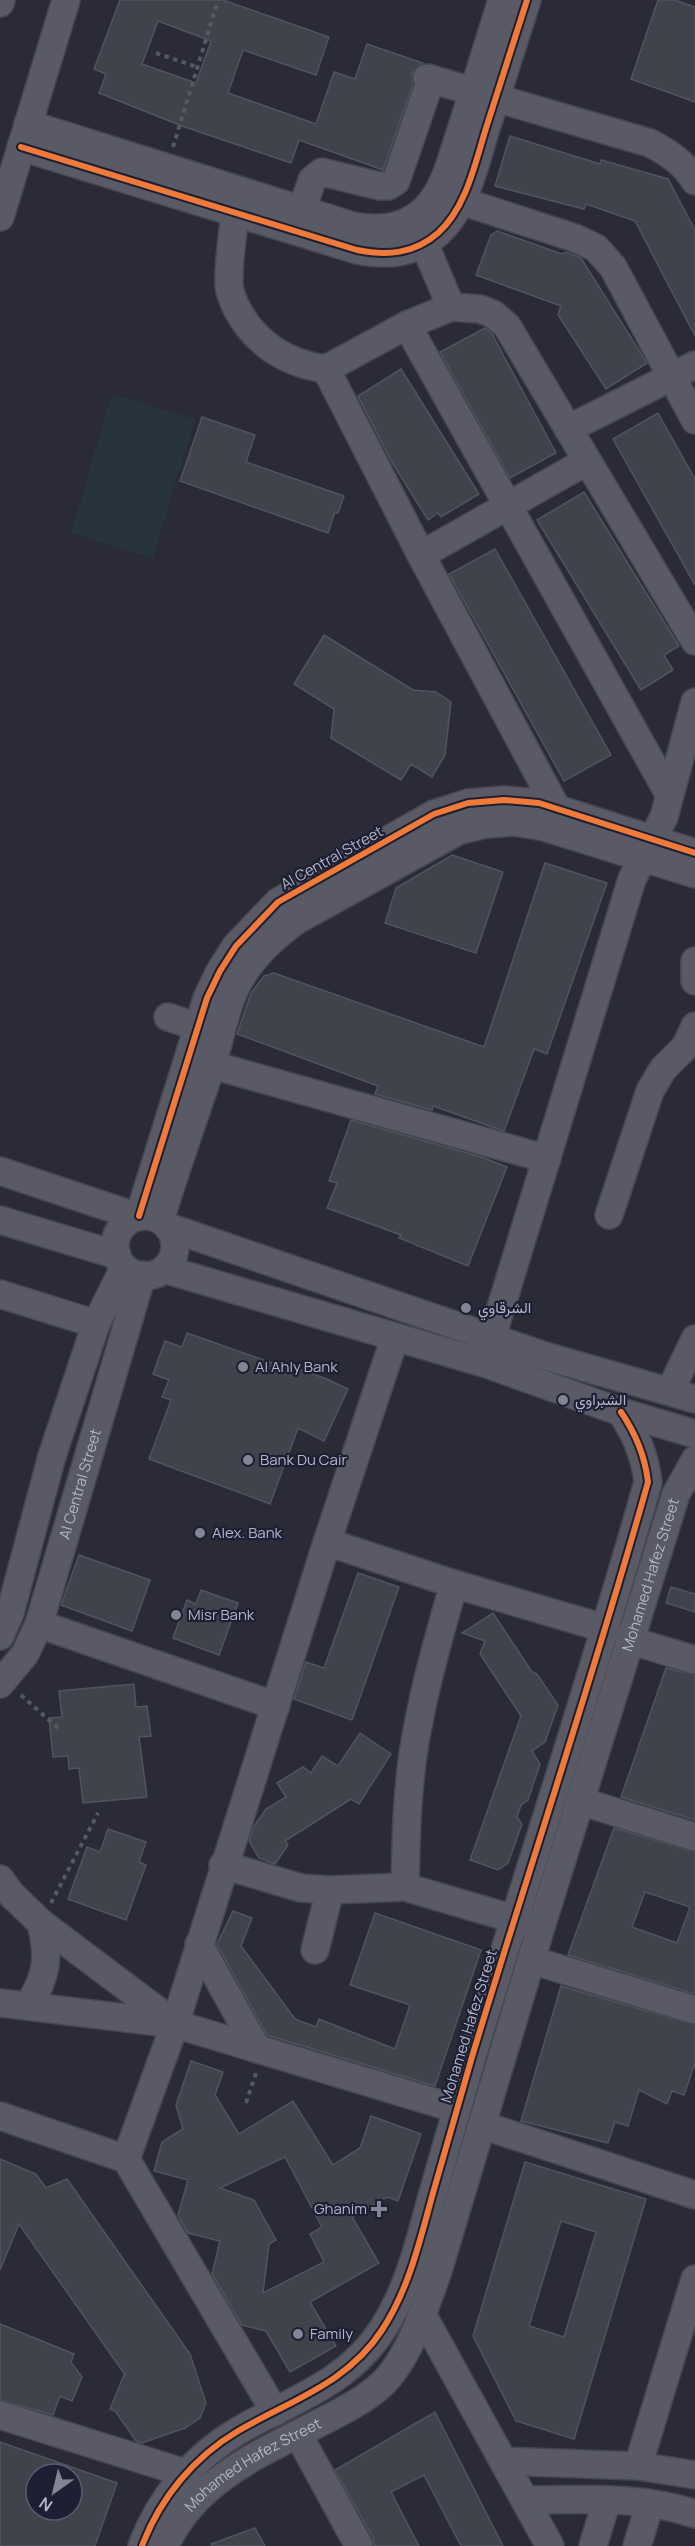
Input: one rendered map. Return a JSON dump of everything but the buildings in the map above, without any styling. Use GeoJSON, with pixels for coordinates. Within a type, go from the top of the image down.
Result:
{"type":"FeatureCollection","features":[{"type":"Feature","properties":{"kind":"street"},"geometry":{"type":"LineString","coordinates":[[0,217],[66,0]]}},
{"type":"Feature","properties":{"kind":"street"},"geometry":{"type":"LineString","coordinates":[[24,135],[235,212],[374,253],[391,254],[408,250],[424,243],[439,232],[461,201],[502,0]]}},
{"type":"Feature","properties":{"kind":"street"},"geometry":{"type":"LineString","coordinates":[[24,135],[166,168],[372,230],[392,228],[410,221],[425,209],[437,194],[527,0]]}},
{"type":"Feature","properties":{"kind":"street"},"geometry":{"type":"LineString","coordinates":[[302,210],[312,180],[322,172],[379,186],[388,186],[396,181],[429,79],[650,143],[672,154],[689,171],[695,182]]}},
{"type":"Feature","properties":{"kind":"street"},"geometry":{"type":"LineString","coordinates":[[461,201],[574,238],[596,248],[613,267],[683,371],[695,420]]}},
{"type":"Feature","properties":{"kind":"street"},"geometry":{"type":"LineString","coordinates":[[235,212],[229,287],[240,314],[257,337],[282,356],[311,367],[326,369],[407,325],[451,307],[480,309],[493,314],[507,326],[695,641]]}},
{"type":"Feature","properties":{"kind":"street"},"geometry":{"type":"LineString","coordinates":[[424,243],[451,307]]}},
{"type":"Feature","properties":{"kind":"street"},"geometry":{"type":"LineString","coordinates":[[407,325],[669,794]]}},
{"type":"Feature","properties":{"kind":"street"},"geometry":{"type":"LineString","coordinates":[[326,369],[421,555],[556,808]]}},
{"type":"Feature","properties":{"kind":"street"},"geometry":{"type":"LineString","coordinates":[[568,429],[683,371]]}},
{"type":"Feature","properties":{"kind":"street"},"geometry":{"type":"LineString","coordinates":[[421,555],[587,461]]}},
{"type":"Feature","properties":{"kind":"street"},"geometry":{"type":"LineString","coordinates":[[484,1364],[632,879],[664,817],[669,794],[690,741],[695,702]]}},
{"type":"Feature","properties":{"kind":"street","name":"Al Central Street"},"geometry":{"type":"LineString","coordinates":[[151,1220],[175,1136],[198,1027],[212,989],[236,946],[256,922],[278,902],[434,814],[468,803],[504,800],[539,803],[556,808],[648,848],[695,874]]}},
{"type":"Feature","properties":{"kind":"street","name":"Al Central Street"},"geometry":{"type":"LineString","coordinates":[[175,1136],[212,1065],[228,1006],[240,980],[255,957],[274,936],[297,920],[458,831],[486,824],[515,822],[648,848],[695,853]]}},
{"type":"Feature","properties":{"kind":"street"},"geometry":{"type":"LineString","coordinates":[[695,961],[695,981]]}},
{"type":"Feature","properties":{"kind":"street"},"geometry":{"type":"LineString","coordinates":[[168,1017],[198,1027]]}},
{"type":"Feature","properties":{"kind":"street"},"geometry":{"type":"LineString","coordinates":[[609,1215],[650,1091],[663,1069],[686,1046],[695,1026]]}},
{"type":"Feature","properties":{"kind":"street"},"geometry":{"type":"LineString","coordinates":[[212,1065],[547,1159]]}},
{"type":"Feature","properties":{"kind":"street"},"geometry":{"type":"LineString","coordinates":[[0,1171],[65,1181],[151,1220],[545,1356],[682,1395],[695,1339]]}},
{"type":"Feature","properties":{"kind":"street"},"geometry":{"type":"LineString","coordinates":[[0,1220],[137,1267],[395,1337],[484,1364],[621,1412],[695,1434]]}},
{"type":"Feature","properties":{"kind":"street"},"geometry":{"type":"LineString","coordinates":[[0,1636],[10,1613],[52,1456],[94,1332],[137,1267],[172,1259],[175,1251],[175,1242],[151,1220],[129,1220],[118,1232],[116,1240],[137,1267]]}},
{"type":"Feature","properties":{"kind":"street","name":"Al Central Street"},"geometry":{"type":"LineString","coordinates":[[2,1682],[25,1654],[39,1624],[122,1342],[137,1267]]}},
{"type":"Feature","properties":{"kind":"street"},"geometry":{"type":"LineString","coordinates":[[0,1294],[122,1342]]}},
{"type":"Feature","properties":{"kind":"street"},"geometry":{"type":"LineString","coordinates":[[126,2159],[175,2024],[223,1865],[395,1337]]}},
{"type":"Feature","properties":{"kind":"street","name":"Mohamed Hafez Street"},"geometry":{"type":"LineString","coordinates":[[165,2546],[187,2510],[213,2483],[245,2462],[356,2404],[387,2379],[404,2352],[422,2314],[438,2271],[579,1801],[618,1634],[648,1482],[646,1462],[631,1427],[621,1412]]}},
{"type":"Feature","properties":{"kind":"street","name":"Mohamed Hafez Street"},"geometry":{"type":"LineString","coordinates":[[142,2546],[148,2529],[165,2500],[185,2473],[209,2451],[237,2431],[325,2386],[357,2362],[382,2331],[401,2295],[415,2258],[514,1919],[618,1634],[686,1496],[695,1460]]}},
{"type":"Feature","properties":{"kind":"street"},"geometry":{"type":"LineString","coordinates":[[327,1542],[695,1660]]}},
{"type":"Feature","properties":{"kind":"street"},"geometry":{"type":"LineString","coordinates":[[24,1560],[56,1569]]}},
{"type":"Feature","properties":{"kind":"street"},"geometry":{"type":"LineString","coordinates":[[405,1887],[407,1810],[416,1733],[432,1658],[454,1584]]}},
{"type":"Feature","properties":{"kind":"street"},"geometry":{"type":"LineString","coordinates":[[39,1624],[276,1706]]}},
{"type":"Feature","properties":{"kind":"street"},"geometry":{"type":"LineString","coordinates":[[579,1801],[695,1837]]}},
{"type":"Feature","properties":{"kind":"street"},"geometry":{"type":"LineString","coordinates":[[223,1865],[301,1888],[330,1890],[405,1887],[541,1927]]}},
{"type":"Feature","properties":{"kind":"street"},"geometry":{"type":"LineString","coordinates":[[0,1879],[11,1894],[41,1923],[175,2024]]}},
{"type":"Feature","properties":{"kind":"street"},"geometry":{"type":"LineString","coordinates":[[315,1950],[330,1890]]}},
{"type":"Feature","properties":{"kind":"street"},"geometry":{"type":"LineString","coordinates":[[28,2006],[40,1988],[46,1966],[47,1944],[41,1923]]}},
{"type":"Feature","properties":{"kind":"street"},"geometry":{"type":"LineString","coordinates":[[199,1944],[260,2050]]}},
{"type":"Feature","properties":{"kind":"street"},"geometry":{"type":"LineString","coordinates":[[531,1960],[695,2010]]}},
{"type":"Feature","properties":{"kind":"street"},"geometry":{"type":"LineString","coordinates":[[0,2003],[175,2024],[457,2109]]}},
{"type":"Feature","properties":{"kind":"street"},"geometry":{"type":"LineString","coordinates":[[0,2116],[126,2159],[275,2412]]}},
{"type":"Feature","properties":{"kind":"street"},"geometry":{"type":"LineString","coordinates":[[482,2125],[695,2194]]}},
{"type":"Feature","properties":{"kind":"street"},"geometry":{"type":"LineString","coordinates":[[638,2466],[695,2279]]}},
{"type":"Feature","properties":{"kind":"street"},"geometry":{"type":"LineString","coordinates":[[422,2314],[550,2546]]}},
{"type":"Feature","properties":{"kind":"street"},"geometry":{"type":"LineString","coordinates":[[0,2415],[185,2473]]}},
{"type":"Feature","properties":{"kind":"street"},"geometry":{"type":"LineString","coordinates":[[298,2434],[358,2546]]}},
{"type":"Feature","properties":{"kind":"street"},"geometry":{"type":"LineString","coordinates":[[503,2461],[638,2466],[695,2475]]}},
{"type":"Feature","properties":{"kind":"street"},"geometry":{"type":"LineString","coordinates":[[590,2464],[598,2500],[593,2546]]}},
{"type":"Feature","properties":{"kind":"street"},"geometry":{"type":"LineString","coordinates":[[525,2500],[598,2500],[650,2504],[695,2514]]}},
{"type":"Feature","properties":{"kind":"street"},"geometry":{"type":"LineString","coordinates":[[637,2546],[650,2504]]}},
{"type":"Feature","properties":{"kind":"path"},"geometry":{"type":"LineString","coordinates":[[166,168],[218,0]]}},
{"type":"Feature","properties":{"kind":"path"},"geometry":{"type":"LineString","coordinates":[[156,53],[197,67]]}},
{"type":"Feature","properties":{"kind":"path"},"geometry":{"type":"LineString","coordinates":[[2,1682],[58,1728]]}},
{"type":"Feature","properties":{"kind":"path"},"geometry":{"type":"LineString","coordinates":[[41,1923],[98,1813]]}},
{"type":"Feature","properties":{"kind":"path"},"geometry":{"type":"LineString","coordinates":[[246,2103],[260,2050]]}},
{"type":"Feature","properties":{"kind":"shaded area"},"geometry":{"type":"Polygon","coordinates":[[[112,394],[195,419],[153,558],[71,533],[112,394]]]}},
{"type":"Feature","properties":{"kind":"cycle path"},"geometry":{"type":"LineString","coordinates":[[21,147],[357,250],[379,253],[400,252],[419,245],[438,233],[448,222],[464,196],[527,0]]}},
{"type":"Feature","properties":{"kind":"cycle path"},"geometry":{"type":"LineString","coordinates":[[139,1216],[207,998],[236,946],[278,902],[434,814],[468,803],[504,800],[539,803],[695,853]]}},
{"type":"Feature","properties":{"kind":"cycle path"},"geometry":{"type":"LineString","coordinates":[[142,2546],[158,2511],[193,2466],[222,2441],[238,2431],[335,2378],[368,2349],[400,2298],[418,2246],[472,2057],[606,1626],[648,1482],[639,1446],[621,1412]]}},
{"type":"Feature","properties":{"kind":"place","name":"الشرقاوي"},"geometry":{"type":"Point","coordinates":[466,1308]}},
{"type":"Feature","properties":{"kind":"place","name":"Al Ahly Bank"},"geometry":{"type":"Point","coordinates":[243,1367]}},
{"type":"Feature","properties":{"kind":"place","name":"الشبراوي"},"geometry":{"type":"Point","coordinates":[563,1400]}},
{"type":"Feature","properties":{"kind":"place","name":"Bank Du Cair"},"geometry":{"type":"Point","coordinates":[248,1460]}},
{"type":"Feature","properties":{"kind":"place","name":"Alex. Bank"},"geometry":{"type":"Point","coordinates":[200,1533]}},
{"type":"Feature","properties":{"kind":"place","name":"Misr Bank"},"geometry":{"type":"Point","coordinates":[176,1615]}},
{"type":"Feature","properties":{"kind":"place","name":"Ghanim"},"geometry":{"type":"Point","coordinates":[379,2209]}},
{"type":"Feature","properties":{"kind":"place","name":"Family"},"geometry":{"type":"Point","coordinates":[298,2334]}}]}
